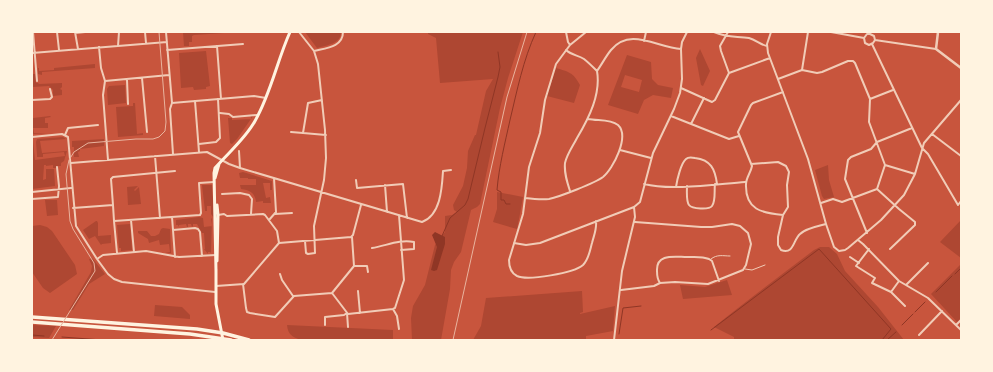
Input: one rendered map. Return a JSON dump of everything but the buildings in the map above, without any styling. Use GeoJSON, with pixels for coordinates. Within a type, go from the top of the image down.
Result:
{"type":"FeatureCollection","features":[{"type":"Feature","properties":{"kind":"highway"},"geometry":{"type":"LineString","coordinates":[[32,317],[197,329],[255,340]]}},
{"type":"Feature","properties":{"kind":"highway"},"geometry":{"type":"LineString","coordinates":[[32,322],[190,334],[231,340]]}},
{"type":"Feature","properties":{"kind":"highway"},"geometry":{"type":"LineString","coordinates":[[244,338],[249,340]]}},
{"type":"Feature","properties":{"kind":"main road"},"geometry":{"type":"LineString","coordinates":[[223,340],[215,292],[217,215],[214,182],[215,168],[244,138],[258,115],[266,98],[290,32]]}},
{"type":"Feature","properties":{"kind":"street"},"geometry":{"type":"LineString","coordinates":[[33,32],[33,52],[37,81]]}},
{"type":"Feature","properties":{"kind":"street"},"geometry":{"type":"LineString","coordinates":[[57,32],[59,50]]}},
{"type":"Feature","properties":{"kind":"street"},"geometry":{"type":"LineString","coordinates":[[78,49],[75,32],[85,32]]}},
{"type":"Feature","properties":{"kind":"street"},"geometry":{"type":"LineString","coordinates":[[118,32],[118,46]]}},
{"type":"Feature","properties":{"kind":"street"},"geometry":{"type":"LineString","coordinates":[[145,32],[146,43]]}},
{"type":"Feature","properties":{"kind":"street"},"geometry":{"type":"LineString","coordinates":[[166,32],[172,103],[170,109],[173,155]]}},
{"type":"Feature","properties":{"kind":"street"},"geometry":{"type":"LineString","coordinates":[[299,32],[314,51],[318,64],[326,135],[324,180],[314,226],[315,253],[306,253],[305,240]]}},
{"type":"Feature","properties":{"kind":"street"},"geometry":{"type":"LineString","coordinates":[[314,51],[339,44],[343,38],[343,32]]}},
{"type":"Feature","properties":{"kind":"street"},"geometry":{"type":"LineString","coordinates":[[566,32],[570,45]]}},
{"type":"Feature","properties":{"kind":"street"},"geometry":{"type":"LineString","coordinates":[[586,32],[570,45],[556,64],[548,87],[540,133],[526,176],[523,214],[509,264],[512,271],[518,276],[543,276],[572,271],[582,266],[588,258],[596,228],[596,221]]}},
{"type":"Feature","properties":{"kind":"street"},"geometry":{"type":"LineString","coordinates":[[644,41],[646,32]]}},
{"type":"Feature","properties":{"kind":"street"},"geometry":{"type":"LineString","coordinates":[[514,243],[526,245],[536,244],[634,207],[640,202],[651,158],[677,103],[681,88],[680,49],[687,32]]}},
{"type":"Feature","properties":{"kind":"street"},"geometry":{"type":"LineString","coordinates":[[714,32],[726,36],[749,38],[767,46]]}},
{"type":"Feature","properties":{"kind":"street"},"geometry":{"type":"LineString","coordinates":[[728,32],[720,46],[729,72]]}},
{"type":"Feature","properties":{"kind":"street"},"geometry":{"type":"LineString","coordinates":[[771,32],[767,46],[770,58],[808,159],[834,247],[840,251],[845,250],[867,233],[895,206],[904,195],[915,174],[924,143],[961,100]]}},
{"type":"Feature","properties":{"kind":"street"},"geometry":{"type":"LineString","coordinates":[[802,70],[808,32]]}},
{"type":"Feature","properties":{"kind":"street"},"geometry":{"type":"LineString","coordinates":[[831,32],[864,38]]}},
{"type":"Feature","properties":{"kind":"street"},"geometry":{"type":"LineString","coordinates":[[936,49],[938,32]]}},
{"type":"Feature","properties":{"kind":"street"},"geometry":{"type":"LineString","coordinates":[[864,38],[866,35],[871,33],[875,40]]}},
{"type":"Feature","properties":{"kind":"street"},"geometry":{"type":"LineString","coordinates":[[570,191],[566,178],[566,162],[570,150],[588,119],[597,90],[597,71],[609,53],[620,42],[631,38],[680,49]]}},
{"type":"Feature","properties":{"kind":"street"},"geometry":{"type":"LineString","coordinates":[[864,38],[866,44],[872,44]]}},
{"type":"Feature","properties":{"kind":"street"},"geometry":{"type":"LineString","coordinates":[[872,44],[875,40]]}},
{"type":"Feature","properties":{"kind":"street"},"geometry":{"type":"LineString","coordinates":[[875,40],[936,49],[961,68]]}},
{"type":"Feature","properties":{"kind":"street"},"geometry":{"type":"LineString","coordinates":[[33,52],[167,42]]}},
{"type":"Feature","properties":{"kind":"street"},"geometry":{"type":"LineString","coordinates":[[167,50],[243,44]]}},
{"type":"Feature","properties":{"kind":"street"},"geometry":{"type":"LineString","coordinates":[[872,44],[922,148],[928,154],[958,205],[961,201]]}},
{"type":"Feature","properties":{"kind":"street"},"geometry":{"type":"LineString","coordinates":[[199,144],[216,142],[220,138],[218,116],[220,113],[220,99],[217,46]]}},
{"type":"Feature","properties":{"kind":"street"},"geometry":{"type":"LineString","coordinates":[[99,47],[100,68],[105,81],[103,95],[108,160]]}},
{"type":"Feature","properties":{"kind":"street"},"geometry":{"type":"LineString","coordinates":[[566,50],[570,54],[583,58],[597,71]]}},
{"type":"Feature","properties":{"kind":"street"},"geometry":{"type":"LineString","coordinates":[[681,88],[712,102],[714,101],[729,72],[770,58]]}},
{"type":"Feature","properties":{"kind":"street"},"geometry":{"type":"LineString","coordinates":[[778,79],[802,70],[817,73],[848,62],[853,61],[855,63],[870,99],[869,122],[885,164],[877,189]]}},
{"type":"Feature","properties":{"kind":"street"},"geometry":{"type":"LineString","coordinates":[[105,81],[170,75]]}},
{"type":"Feature","properties":{"kind":"street"},"geometry":{"type":"LineString","coordinates":[[142,78],[147,132]]}},
{"type":"Feature","properties":{"kind":"street"},"geometry":{"type":"LineString","coordinates":[[127,80],[128,104]]}},
{"type":"Feature","properties":{"kind":"street"},"geometry":{"type":"LineString","coordinates":[[32,100],[50,99],[52,97],[50,90]]}},
{"type":"Feature","properties":{"kind":"street"},"geometry":{"type":"LineString","coordinates":[[870,99],[893,90]]}},
{"type":"Feature","properties":{"kind":"street"},"geometry":{"type":"LineString","coordinates":[[783,92],[753,103],[739,130],[751,164],[751,170],[745,182],[748,196],[754,207],[763,212],[783,216]]}},
{"type":"Feature","properties":{"kind":"street"},"geometry":{"type":"LineString","coordinates":[[172,103],[254,96],[266,98]]}},
{"type":"Feature","properties":{"kind":"street"},"geometry":{"type":"LineString","coordinates":[[691,124],[704,98]]}},
{"type":"Feature","properties":{"kind":"street"},"geometry":{"type":"LineString","coordinates":[[303,133],[308,103],[322,100]]}},
{"type":"Feature","properties":{"kind":"street"},"geometry":{"type":"LineString","coordinates":[[195,101],[199,152]]}},
{"type":"Feature","properties":{"kind":"street"},"geometry":{"type":"LineString","coordinates":[[220,113],[229,114],[233,117],[258,115]]}},
{"type":"Feature","properties":{"kind":"street"},"geometry":{"type":"LineString","coordinates":[[671,116],[729,139],[740,136]]}},
{"type":"Feature","properties":{"kind":"street"},"geometry":{"type":"LineString","coordinates":[[525,198],[551,199],[594,182],[605,175],[613,165],[620,150],[622,134],[619,126],[611,122],[588,119]]}},
{"type":"Feature","properties":{"kind":"street"},"geometry":{"type":"LineString","coordinates":[[65,135],[68,128],[98,126]]}},
{"type":"Feature","properties":{"kind":"street"},"geometry":{"type":"LineString","coordinates":[[867,233],[845,177],[848,160],[851,157],[872,149],[877,142],[912,128]]}},
{"type":"Feature","properties":{"kind":"street"},"geometry":{"type":"LineString","coordinates":[[291,132],[326,135]]}},
{"type":"Feature","properties":{"kind":"street"},"geometry":{"type":"LineString","coordinates":[[932,134],[961,156]]}},
{"type":"Feature","properties":{"kind":"street"},"geometry":{"type":"LineString","coordinates":[[32,137],[65,135]]}},
{"type":"Feature","properties":{"kind":"street"},"geometry":{"type":"LineString","coordinates":[[65,135],[69,139],[71,188],[76,226],[96,259],[108,274],[118,281],[215,292]]}},
{"type":"Feature","properties":{"kind":"street"},"geometry":{"type":"LineString","coordinates":[[620,150],[651,158]]}},
{"type":"Feature","properties":{"kind":"street"},"geometry":{"type":"LineString","coordinates":[[239,151],[240,168]]}},
{"type":"Feature","properties":{"kind":"street"},"geometry":{"type":"LineString","coordinates":[[71,163],[208,152],[213,154],[220,162],[422,222],[428,218],[435,209],[439,200],[442,188],[443,171],[451,170]]}},
{"type":"Feature","properties":{"kind":"street"},"geometry":{"type":"LineString","coordinates":[[155,156],[160,218]]}},
{"type":"Feature","properties":{"kind":"street"},"geometry":{"type":"LineString","coordinates":[[676,187],[683,163],[686,159],[690,157],[706,161],[711,164],[714,170],[716,184],[713,204],[710,208],[694,208],[689,206],[687,186]]}},
{"type":"Feature","properties":{"kind":"street"},"geometry":{"type":"LineString","coordinates":[[751,164],[776,162],[782,163],[787,167],[789,175],[787,184],[788,205],[783,216],[778,239],[779,248],[784,252],[788,251],[793,247],[801,233],[826,224]]}},
{"type":"Feature","properties":{"kind":"street"},"geometry":{"type":"LineString","coordinates":[[885,164],[915,174]]}},
{"type":"Feature","properties":{"kind":"street"},"geometry":{"type":"LineString","coordinates":[[32,199],[58,197],[58,167]]}},
{"type":"Feature","properties":{"kind":"street"},"geometry":{"type":"LineString","coordinates":[[117,253],[111,179],[113,176],[175,171]]}},
{"type":"Feature","properties":{"kind":"street"},"geometry":{"type":"LineString","coordinates":[[269,220],[275,214],[276,209],[274,178]]}},
{"type":"Feature","properties":{"kind":"street"},"geometry":{"type":"LineString","coordinates":[[356,180],[357,188],[403,184],[407,218]]}},
{"type":"Feature","properties":{"kind":"street"},"geometry":{"type":"LineString","coordinates":[[114,221],[201,214],[199,183],[214,182]]}},
{"type":"Feature","properties":{"kind":"street"},"geometry":{"type":"LineString","coordinates":[[644,184],[676,187],[745,182]]}},
{"type":"Feature","properties":{"kind":"street"},"geometry":{"type":"LineString","coordinates":[[385,185],[387,212]]}},
{"type":"Feature","properties":{"kind":"street"},"geometry":{"type":"LineString","coordinates":[[32,192],[71,188]]}},
{"type":"Feature","properties":{"kind":"street"},"geometry":{"type":"LineString","coordinates":[[821,203],[832,199],[842,202],[877,189]]}},
{"type":"Feature","properties":{"kind":"street"},"geometry":{"type":"LineString","coordinates":[[877,189],[915,222],[915,225],[890,249]]}},
{"type":"Feature","properties":{"kind":"street"},"geometry":{"type":"LineString","coordinates":[[222,194],[240,193],[249,195],[252,199],[251,214]]}},
{"type":"Feature","properties":{"kind":"street"},"geometry":{"type":"LineString","coordinates":[[73,208],[113,205]]}},
{"type":"Feature","properties":{"kind":"street"},"geometry":{"type":"LineString","coordinates":[[243,284],[247,312],[275,317],[293,296],[332,293],[354,266],[352,236],[361,205]]}},
{"type":"Feature","properties":{"kind":"street"},"geometry":{"type":"LineString","coordinates":[[614,340],[623,268],[636,214],[634,207]]}},
{"type":"Feature","properties":{"kind":"street"},"geometry":{"type":"LineString","coordinates":[[275,214],[292,213]]}},
{"type":"Feature","properties":{"kind":"street"},"geometry":{"type":"LineString","coordinates":[[217,215],[224,214],[227,216],[265,214],[277,231],[279,243]]}},
{"type":"Feature","properties":{"kind":"street"},"geometry":{"type":"LineString","coordinates":[[325,325],[325,317],[395,308],[404,280],[399,215]]}},
{"type":"Feature","properties":{"kind":"street"},"geometry":{"type":"LineString","coordinates":[[172,217],[175,257]]}},
{"type":"Feature","properties":{"kind":"street"},"geometry":{"type":"LineString","coordinates":[[131,220],[134,252]]}},
{"type":"Feature","properties":{"kind":"street"},"geometry":{"type":"LineString","coordinates":[[620,290],[675,282],[702,285],[710,284],[745,268],[751,246],[751,241],[746,231],[740,226],[732,224],[702,227],[634,222]]}},
{"type":"Feature","properties":{"kind":"street"},"geometry":{"type":"LineString","coordinates":[[173,230],[198,229],[200,232],[202,256]]}},
{"type":"Feature","properties":{"kind":"street"},"geometry":{"type":"LineString","coordinates":[[215,286],[243,284],[279,243],[352,236]]}},
{"type":"Feature","properties":{"kind":"street"},"geometry":{"type":"LineString","coordinates":[[858,240],[869,249],[900,281],[906,286],[926,296],[961,330]]}},
{"type":"Feature","properties":{"kind":"street"},"geometry":{"type":"LineString","coordinates":[[372,248],[383,247],[396,242],[414,242],[414,248],[401,250]]}},
{"type":"Feature","properties":{"kind":"street"},"geometry":{"type":"LineString","coordinates":[[869,249],[856,266],[875,278],[872,283],[891,292],[905,306]]}},
{"type":"Feature","properties":{"kind":"street"},"geometry":{"type":"LineString","coordinates":[[96,259],[103,254],[146,251],[175,257],[216,255]]}},
{"type":"Feature","properties":{"kind":"street"},"geometry":{"type":"LineString","coordinates":[[660,283],[657,279],[657,268],[659,262],[664,258],[675,256],[706,258],[711,260],[719,280]]}},
{"type":"Feature","properties":{"kind":"street"},"geometry":{"type":"LineString","coordinates":[[850,257],[859,263]]}},
{"type":"Feature","properties":{"kind":"street"},"geometry":{"type":"LineString","coordinates":[[906,286],[928,263]]}},
{"type":"Feature","properties":{"kind":"street"},"geometry":{"type":"LineString","coordinates":[[354,266],[367,266],[368,272]]}},
{"type":"Feature","properties":{"kind":"street"},"geometry":{"type":"LineString","coordinates":[[280,274],[281,279],[293,296]]}},
{"type":"Feature","properties":{"kind":"street"},"geometry":{"type":"LineString","coordinates":[[891,292],[900,281]]}},
{"type":"Feature","properties":{"kind":"street"},"geometry":{"type":"LineString","coordinates":[[358,291],[360,313]]}},
{"type":"Feature","properties":{"kind":"street"},"geometry":{"type":"LineString","coordinates":[[332,293],[347,313],[348,326]]}},
{"type":"Feature","properties":{"kind":"street"},"geometry":{"type":"LineString","coordinates":[[393,309],[396,313],[399,329]]}},
{"type":"Feature","properties":{"kind":"street"},"geometry":{"type":"LineString","coordinates":[[919,335],[942,311]]}},
{"type":"Feature","properties":{"kind":"street"},"geometry":{"type":"LineString","coordinates":[[956,325],[961,320]]}},
{"type":"Feature","properties":{"kind":"lane"},"geometry":{"type":"LineString","coordinates":[[711,260],[714,257],[730,256]]}},
{"type":"Feature","properties":{"kind":"lane"},"geometry":{"type":"LineString","coordinates":[[745,268],[752,270],[765,265]]}},
{"type":"Feature","properties":{"kind":"shaded area"},"geometry":{"type":"Polygon","coordinates":[[[183,32],[239,32],[194,35],[192,36],[192,42],[189,42],[189,46],[184,46],[183,32]]]}},
{"type":"Feature","properties":{"kind":"shaded area"},"geometry":{"type":"Polygon","coordinates":[[[305,32],[341,32],[339,39],[336,42],[317,48],[305,32]]]}},
{"type":"Feature","properties":{"kind":"shaded area"},"geometry":{"type":"Polygon","coordinates":[[[428,32],[523,32],[500,108],[480,204],[471,210],[461,252],[454,262],[451,270],[450,289],[441,340],[412,340],[411,318],[413,306],[425,285],[435,245],[445,232],[445,216],[452,215],[457,212],[454,210],[453,205],[463,186],[467,168],[468,151],[476,135],[486,91],[493,79],[440,83],[436,38],[428,34],[428,32]]]}},
{"type":"Feature","properties":{"kind":"shaded area"},"geometry":{"type":"Polygon","coordinates":[[[700,49],[710,71],[703,86],[701,85],[696,58],[700,49]]]}},
{"type":"Feature","properties":{"kind":"shaded area"},"geometry":{"type":"Polygon","coordinates":[[[206,51],[210,86],[206,87],[206,89],[194,90],[193,87],[181,88],[179,53],[206,51]]]}},
{"type":"Feature","properties":{"kind":"shaded area"},"geometry":{"type":"Polygon","coordinates":[[[627,55],[651,62],[652,79],[658,85],[673,88],[671,98],[653,95],[644,100],[638,114],[608,105],[627,55]],[[625,75],[621,87],[639,92],[642,80],[625,75]]]}},
{"type":"Feature","properties":{"kind":"shaded area"},"geometry":{"type":"Polygon","coordinates":[[[95,64],[95,68],[42,72],[42,75],[38,74],[38,68],[39,71],[54,70],[54,68],[95,64]]]}},
{"type":"Feature","properties":{"kind":"shaded area"},"geometry":{"type":"Polygon","coordinates":[[[556,68],[570,73],[575,77],[580,85],[574,103],[547,96],[556,68]]]}},
{"type":"Feature","properties":{"kind":"shaded area"},"geometry":{"type":"Polygon","coordinates":[[[32,74],[35,74],[36,83],[39,84],[62,83],[62,87],[60,89],[62,90],[62,95],[53,96],[53,90],[49,86],[32,87],[32,74]]]}},
{"type":"Feature","properties":{"kind":"shaded area"},"geometry":{"type":"Polygon","coordinates":[[[125,85],[126,103],[108,105],[107,89],[109,86],[125,85]]]}},
{"type":"Feature","properties":{"kind":"shaded area"},"geometry":{"type":"Polygon","coordinates":[[[133,103],[135,103],[137,134],[143,133],[143,135],[118,137],[116,107],[133,106],[133,103]]]}},
{"type":"Feature","properties":{"kind":"shaded area"},"geometry":{"type":"Polygon","coordinates":[[[32,114],[33,118],[51,117],[45,118],[45,123],[48,123],[48,128],[33,128],[34,133],[48,133],[32,134],[32,114]]]}},
{"type":"Feature","properties":{"kind":"shaded area"},"geometry":{"type":"Polygon","coordinates":[[[228,118],[232,118],[232,120],[251,119],[237,139],[232,144],[230,143],[228,118]]]}},
{"type":"Feature","properties":{"kind":"shaded area"},"geometry":{"type":"Polygon","coordinates":[[[63,137],[66,139],[40,141],[42,153],[67,151],[64,161],[61,163],[61,166],[56,166],[56,168],[53,168],[53,165],[44,165],[43,180],[46,179],[46,169],[54,169],[55,186],[32,189],[32,142],[33,141],[35,160],[65,156],[64,152],[43,154],[43,157],[37,157],[37,139],[63,137]]]}},
{"type":"Feature","properties":{"kind":"shaded area"},"geometry":{"type":"Polygon","coordinates":[[[104,139],[104,146],[80,149],[78,152],[79,157],[74,157],[74,147],[72,147],[72,141],[104,139]]]}},
{"type":"Feature","properties":{"kind":"shaded area"},"geometry":{"type":"Polygon","coordinates":[[[828,165],[829,180],[834,197],[824,199],[815,170],[828,165]]]}},
{"type":"Feature","properties":{"kind":"shaded area"},"geometry":{"type":"Polygon","coordinates":[[[243,172],[272,181],[272,190],[270,190],[270,183],[263,183],[266,198],[270,197],[271,203],[263,203],[263,201],[256,202],[251,192],[241,189],[240,185],[256,185],[256,179],[240,178],[239,173],[243,172]]]}},
{"type":"Feature","properties":{"kind":"shaded area"},"geometry":{"type":"Polygon","coordinates":[[[202,185],[212,185],[214,218],[211,214],[211,206],[207,206],[207,211],[205,211],[202,185]]]}},
{"type":"Feature","properties":{"kind":"shaded area"},"geometry":{"type":"Polygon","coordinates":[[[138,186],[134,190],[135,191],[139,187],[141,204],[128,205],[127,187],[138,186]]]}},
{"type":"Feature","properties":{"kind":"shaded area"},"geometry":{"type":"Polygon","coordinates":[[[497,192],[523,197],[517,229],[493,222],[497,209],[497,192]]]}},
{"type":"Feature","properties":{"kind":"shaded area"},"geometry":{"type":"Polygon","coordinates":[[[45,200],[57,200],[58,215],[47,216],[45,200]]]}},
{"type":"Feature","properties":{"kind":"shaded area"},"geometry":{"type":"Polygon","coordinates":[[[199,217],[203,218],[204,227],[212,226],[211,252],[208,252],[208,254],[204,249],[204,233],[202,233],[197,224],[193,224],[192,227],[191,224],[188,224],[188,227],[186,224],[179,225],[179,227],[176,225],[176,220],[199,217]]]}},
{"type":"Feature","properties":{"kind":"shaded area"},"geometry":{"type":"Polygon","coordinates":[[[961,220],[961,258],[940,242],[961,220]]]}},
{"type":"Feature","properties":{"kind":"shaded area"},"geometry":{"type":"Polygon","coordinates":[[[96,221],[98,223],[98,236],[111,235],[111,243],[101,245],[95,236],[89,239],[83,230],[96,221]]]}},
{"type":"Feature","properties":{"kind":"shaded area"},"geometry":{"type":"Polygon","coordinates":[[[130,224],[132,250],[121,251],[121,248],[119,248],[117,225],[130,224]]]}},
{"type":"Feature","properties":{"kind":"shaded area"},"geometry":{"type":"Polygon","coordinates":[[[40,225],[47,227],[52,231],[75,265],[77,274],[50,293],[43,288],[32,272],[32,226],[40,225]]]}},
{"type":"Feature","properties":{"kind":"shaded area"},"geometry":{"type":"Polygon","coordinates":[[[163,228],[170,229],[171,253],[165,253],[170,252],[169,244],[160,245],[159,240],[149,243],[148,239],[138,233],[138,231],[147,231],[151,236],[155,236],[159,234],[163,228]]]}},
{"type":"Feature","properties":{"kind":"shaded area"},"geometry":{"type":"Polygon","coordinates":[[[435,232],[445,237],[445,244],[437,270],[434,271],[431,270],[437,247],[432,235],[435,232]]]}},
{"type":"Feature","properties":{"kind":"shaded area"},"geometry":{"type":"Polygon","coordinates":[[[820,247],[829,247],[837,254],[845,271],[878,307],[904,340],[734,340],[734,337],[714,327],[814,250],[820,247]]]}},
{"type":"Feature","properties":{"kind":"shaded area"},"geometry":{"type":"Polygon","coordinates":[[[92,258],[105,274],[89,284],[73,310],[69,310],[91,272],[92,266],[89,259],[92,258]]]}},
{"type":"Feature","properties":{"kind":"shaded area"},"geometry":{"type":"Polygon","coordinates":[[[961,264],[961,318],[957,322],[931,294],[961,264]]]}},
{"type":"Feature","properties":{"kind":"shaded area"},"geometry":{"type":"Polygon","coordinates":[[[727,280],[732,295],[683,299],[680,285],[705,287],[727,280]]]}},
{"type":"Feature","properties":{"kind":"shaded area"},"geometry":{"type":"Polygon","coordinates":[[[582,291],[583,312],[580,314],[615,306],[613,331],[586,336],[586,340],[473,340],[481,326],[486,298],[582,291]]]}},
{"type":"Feature","properties":{"kind":"shaded area"},"geometry":{"type":"Polygon","coordinates":[[[155,305],[182,307],[190,315],[190,319],[154,316],[155,305]]]}},
{"type":"Feature","properties":{"kind":"shaded area"},"geometry":{"type":"Polygon","coordinates":[[[32,325],[56,326],[49,338],[32,337],[32,325]]]}},
{"type":"Feature","properties":{"kind":"shaded area"},"geometry":{"type":"Polygon","coordinates":[[[287,325],[393,330],[393,340],[300,340],[291,335],[288,331],[287,325]]]}},
{"type":"Feature","properties":{"kind":"waterway"},"geometry":{"type":"LineString","coordinates":[[510,204],[506,204],[504,200],[501,200],[501,192],[497,190],[499,172],[506,137],[527,53],[536,32]]}},
{"type":"Feature","properties":{"kind":"waterway"},"geometry":{"type":"LineString","coordinates":[[442,236],[450,218],[465,205],[468,199],[498,77],[500,67],[498,52]]}},
{"type":"Feature","properties":{"kind":"waterway"},"geometry":{"type":"LineString","coordinates":[[711,330],[819,249],[891,329],[882,340]]}},
{"type":"Feature","properties":{"kind":"waterway"},"geometry":{"type":"LineString","coordinates":[[955,274],[961,268]]}},
{"type":"Feature","properties":{"kind":"waterway"},"geometry":{"type":"LineString","coordinates":[[936,292],[952,276]]}},
{"type":"Feature","properties":{"kind":"waterway"},"geometry":{"type":"LineString","coordinates":[[915,312],[925,302]]}},
{"type":"Feature","properties":{"kind":"waterway"},"geometry":{"type":"LineString","coordinates":[[619,334],[623,308],[641,306]]}},
{"type":"Feature","properties":{"kind":"waterway"},"geometry":{"type":"LineString","coordinates":[[902,325],[913,314]]}},
{"type":"Feature","properties":{"kind":"waterway"},"geometry":{"type":"LineString","coordinates":[[887,340],[896,332]]}},
{"type":"Feature","properties":{"kind":"waterway"},"geometry":{"type":"LineString","coordinates":[[32,335],[44,336]]}},
{"type":"Feature","properties":{"kind":"waterway"},"geometry":{"type":"LineString","coordinates":[[62,337],[102,340]]}},
{"type":"Feature","properties":{"kind":"tram line"},"geometry":{"type":"LineString","coordinates":[[52,340],[95,271],[94,263],[73,229],[70,221],[66,174],[69,160],[74,152],[88,143],[153,139],[159,137],[165,131],[166,122],[159,32]]}},
{"type":"Feature","properties":{"kind":"railway"},"geometry":{"type":"LineString","coordinates":[[453,340],[507,97],[527,32]]}}]}
